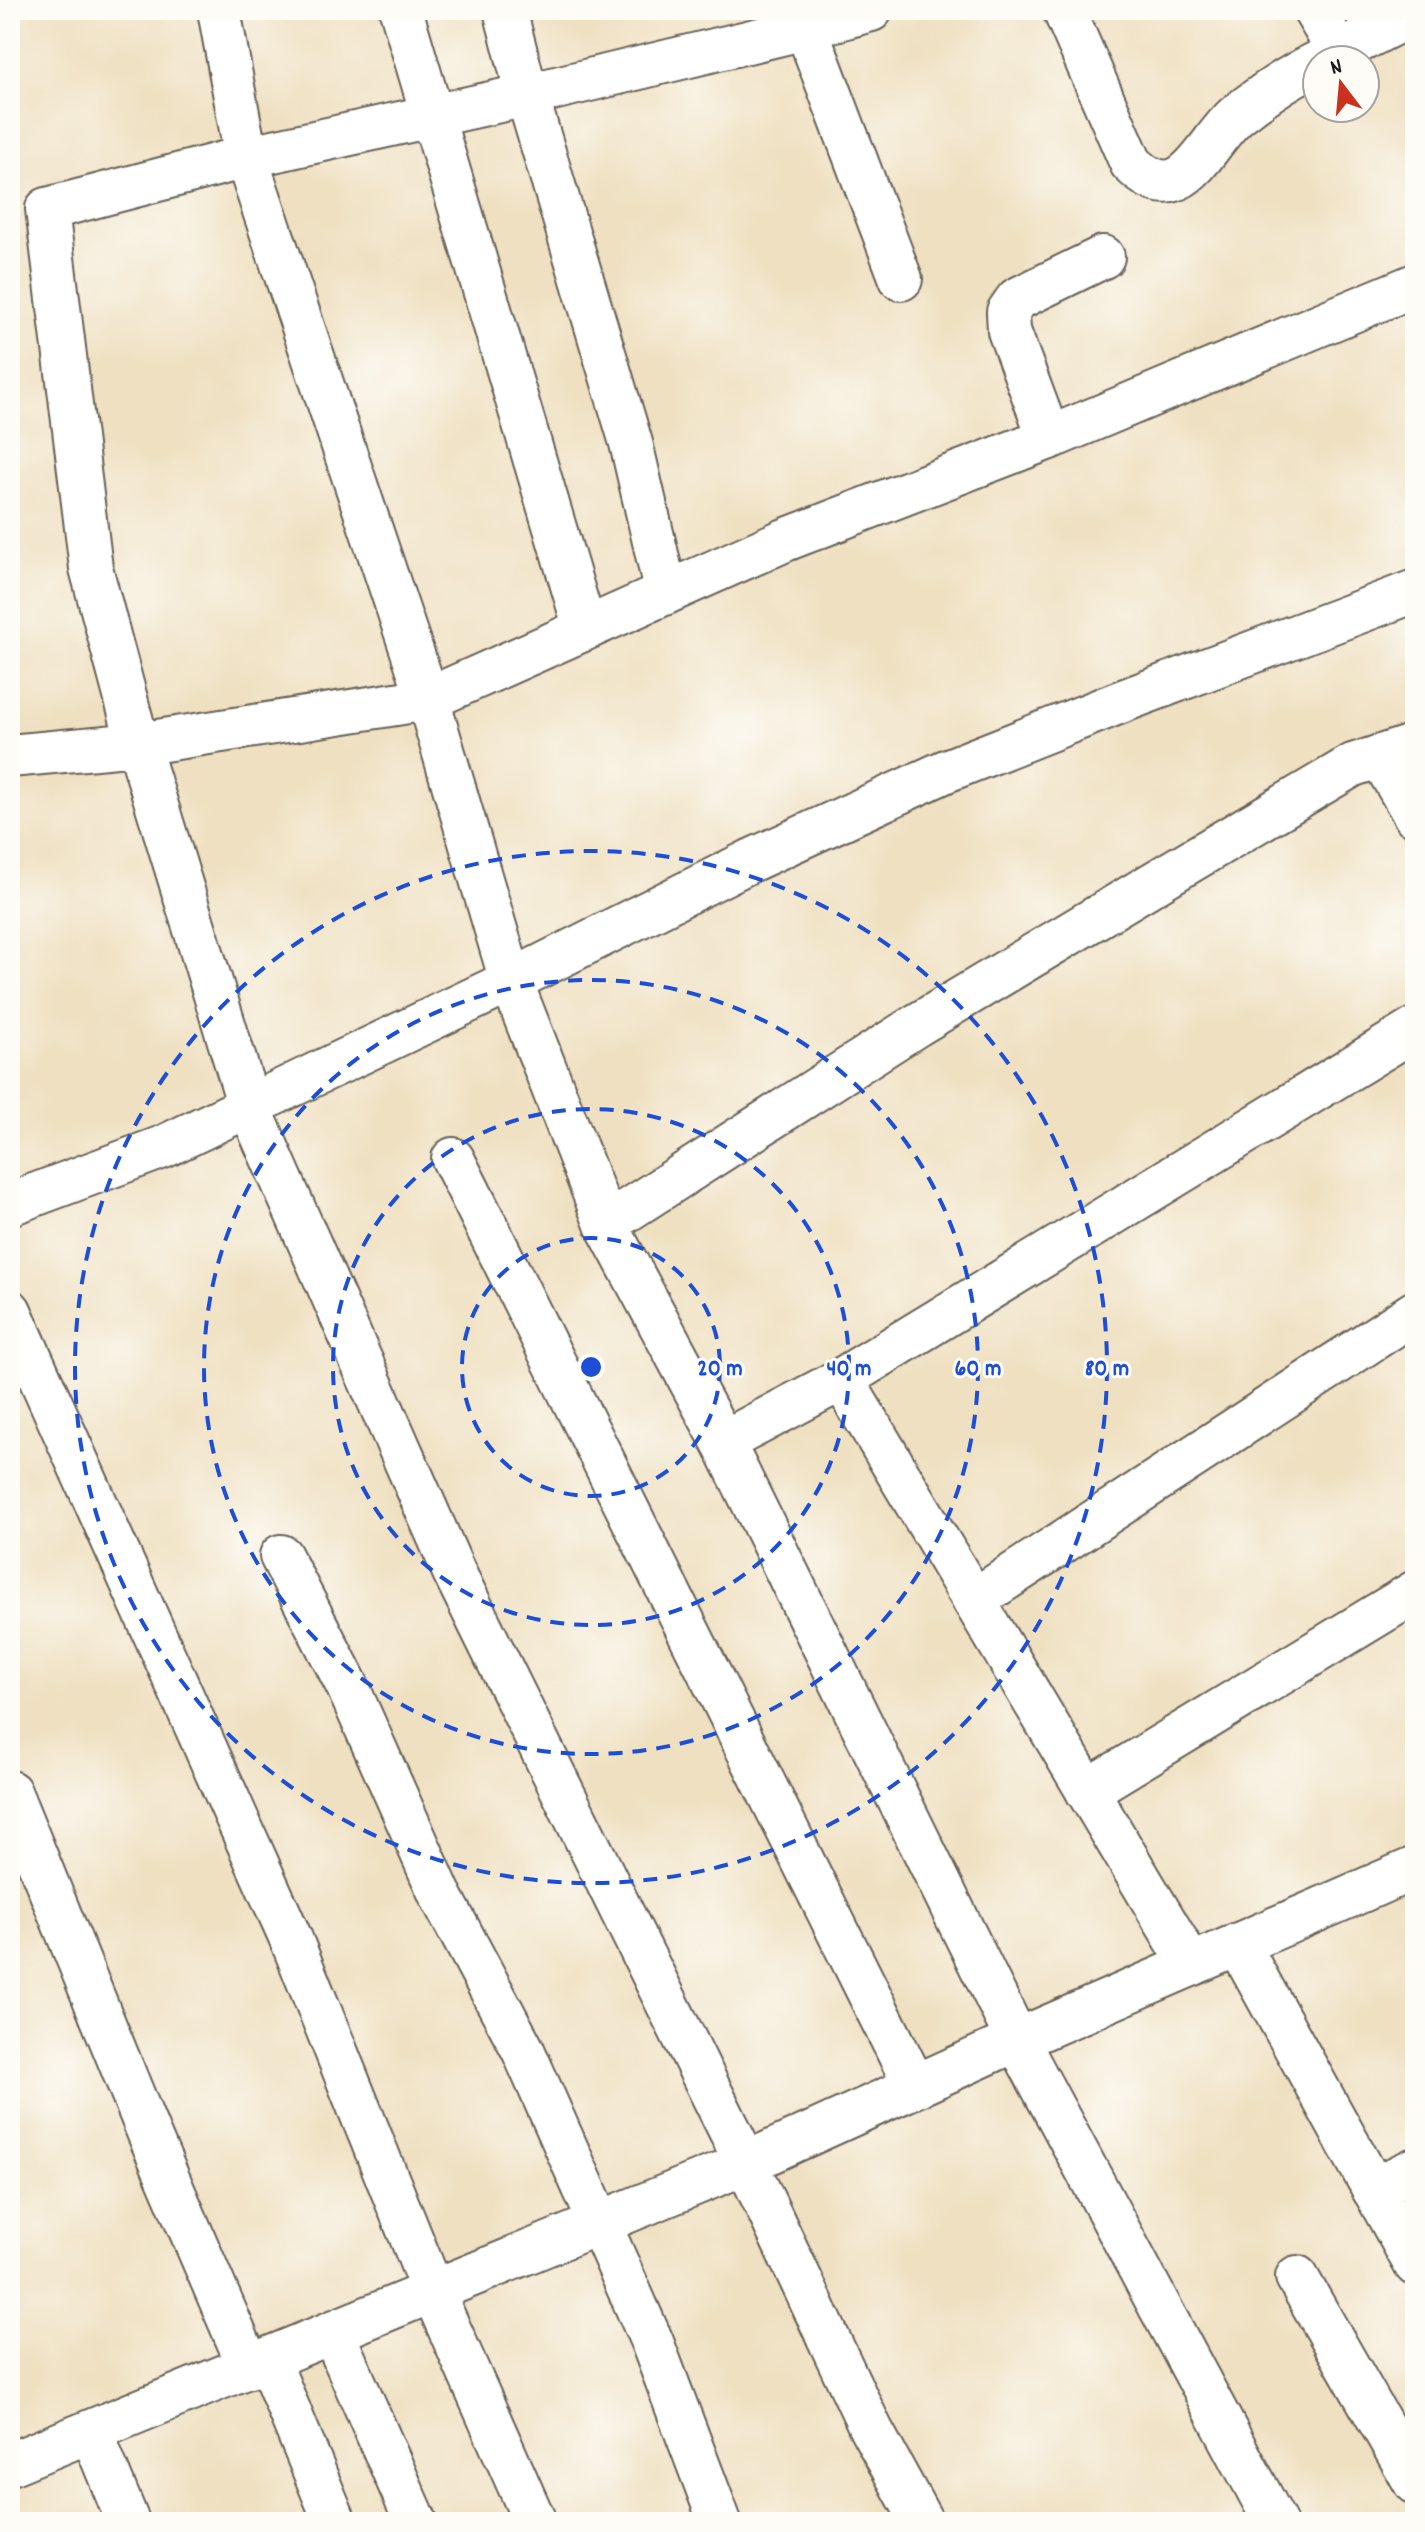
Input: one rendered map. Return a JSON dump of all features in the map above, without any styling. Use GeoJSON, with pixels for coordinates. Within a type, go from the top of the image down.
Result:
{"type":"FeatureCollection","features":[{"type":"Feature","properties":{"kind":"street"},"geometry":{"type":"LineString","coordinates":[[219,10],[246,157],[428,699],[511,981],[606,1224],[723,1442],[1017,2040],[1275,2522]]}},
{"type":"Feature","properties":{"kind":"street"},"geometry":{"type":"LineString","coordinates":[[401,10],[585,629]]}},
{"type":"Feature","properties":{"kind":"street"},"geometry":{"type":"LineString","coordinates":[[505,10],[527,95],[631,443],[666,593]]}},
{"type":"Feature","properties":{"kind":"street"},"geometry":{"type":"LineString","coordinates":[[871,10],[527,95],[246,157],[47,209],[91,568],[138,744],[249,1106],[454,1572],[746,2163],[871,2429],[922,2522]]}},
{"type":"Feature","properties":{"kind":"street"},"geometry":{"type":"LineString","coordinates":[[1064,10],[1131,163],[1149,179],[1173,181],[1185,176],[1236,115],[1301,71]]}},
{"type":"Feature","properties":{"kind":"street"},"geometry":{"type":"LineString","coordinates":[[1314,10],[1322,44]]}},
{"type":"Feature","properties":{"kind":"street"},"geometry":{"type":"LineString","coordinates":[[1354,44],[1415,13]]}},
{"type":"Feature","properties":{"kind":"street"},"geometry":{"type":"LineString","coordinates":[[806,28],[901,279]]}},
{"type":"Feature","properties":{"kind":"street"},"geometry":{"type":"LineString","coordinates":[[1049,438],[1009,331],[1008,312],[1017,299],[1103,257]]}},
{"type":"Feature","properties":{"kind":"street"},"geometry":{"type":"LineString","coordinates":[[10,756],[138,744],[428,699],[785,540],[1049,438],[1415,285]]}},
{"type":"Feature","properties":{"kind":"street"},"geometry":{"type":"LineString","coordinates":[[10,1204],[163,1147],[511,981],[750,861],[946,771],[1415,591]]}},
{"type":"Feature","properties":{"kind":"street"},"geometry":{"type":"LineString","coordinates":[[606,1224],[917,1025],[1353,765],[1398,750],[1415,816]]}},
{"type":"Feature","properties":{"kind":"street"},"geometry":{"type":"LineString","coordinates":[[723,1442],[842,1379],[1415,1029]]}},
{"type":"Feature","properties":{"kind":"street"},"geometry":{"type":"LineString","coordinates":[[453,1159],[915,2086]]}},
{"type":"Feature","properties":{"kind":"street"},"geometry":{"type":"LineString","coordinates":[[10,1311],[291,1939],[433,2292],[535,2522]]}},
{"type":"Feature","properties":{"kind":"street"},"geometry":{"type":"LineString","coordinates":[[974,1600],[1415,1312]]}},
{"type":"Feature","properties":{"kind":"street"},"geometry":{"type":"LineString","coordinates":[[842,1379],[1191,1965]]}},
{"type":"Feature","properties":{"kind":"street"},"geometry":{"type":"LineString","coordinates":[[281,1556],[347,1685],[439,1892],[523,2050],[652,2342],[720,2522]]}},
{"type":"Feature","properties":{"kind":"street"},"geometry":{"type":"LineString","coordinates":[[1087,1791],[1415,1592]]}},
{"type":"Feature","properties":{"kind":"street"},"geometry":{"type":"LineString","coordinates":[[10,1792],[149,2134],[335,2522]]}},
{"type":"Feature","properties":{"kind":"street"},"geometry":{"type":"LineString","coordinates":[[10,2464],[746,2163],[1017,2040],[1415,1868]]}},
{"type":"Feature","properties":{"kind":"street"},"geometry":{"type":"LineString","coordinates":[[1238,1944],[1415,2264]]}},
{"type":"Feature","properties":{"kind":"street"},"geometry":{"type":"LineString","coordinates":[[1373,2189],[1415,2169]]}},
{"type":"Feature","properties":{"kind":"street"},"geometry":{"type":"LineString","coordinates":[[1297,2277],[1415,2483]]}},
{"type":"Feature","properties":{"kind":"street"},"geometry":{"type":"LineString","coordinates":[[333,2333],[416,2522]]}},
{"type":"Feature","properties":{"kind":"street"},"geometry":{"type":"LineString","coordinates":[[91,2431],[128,2522]]}}]}
